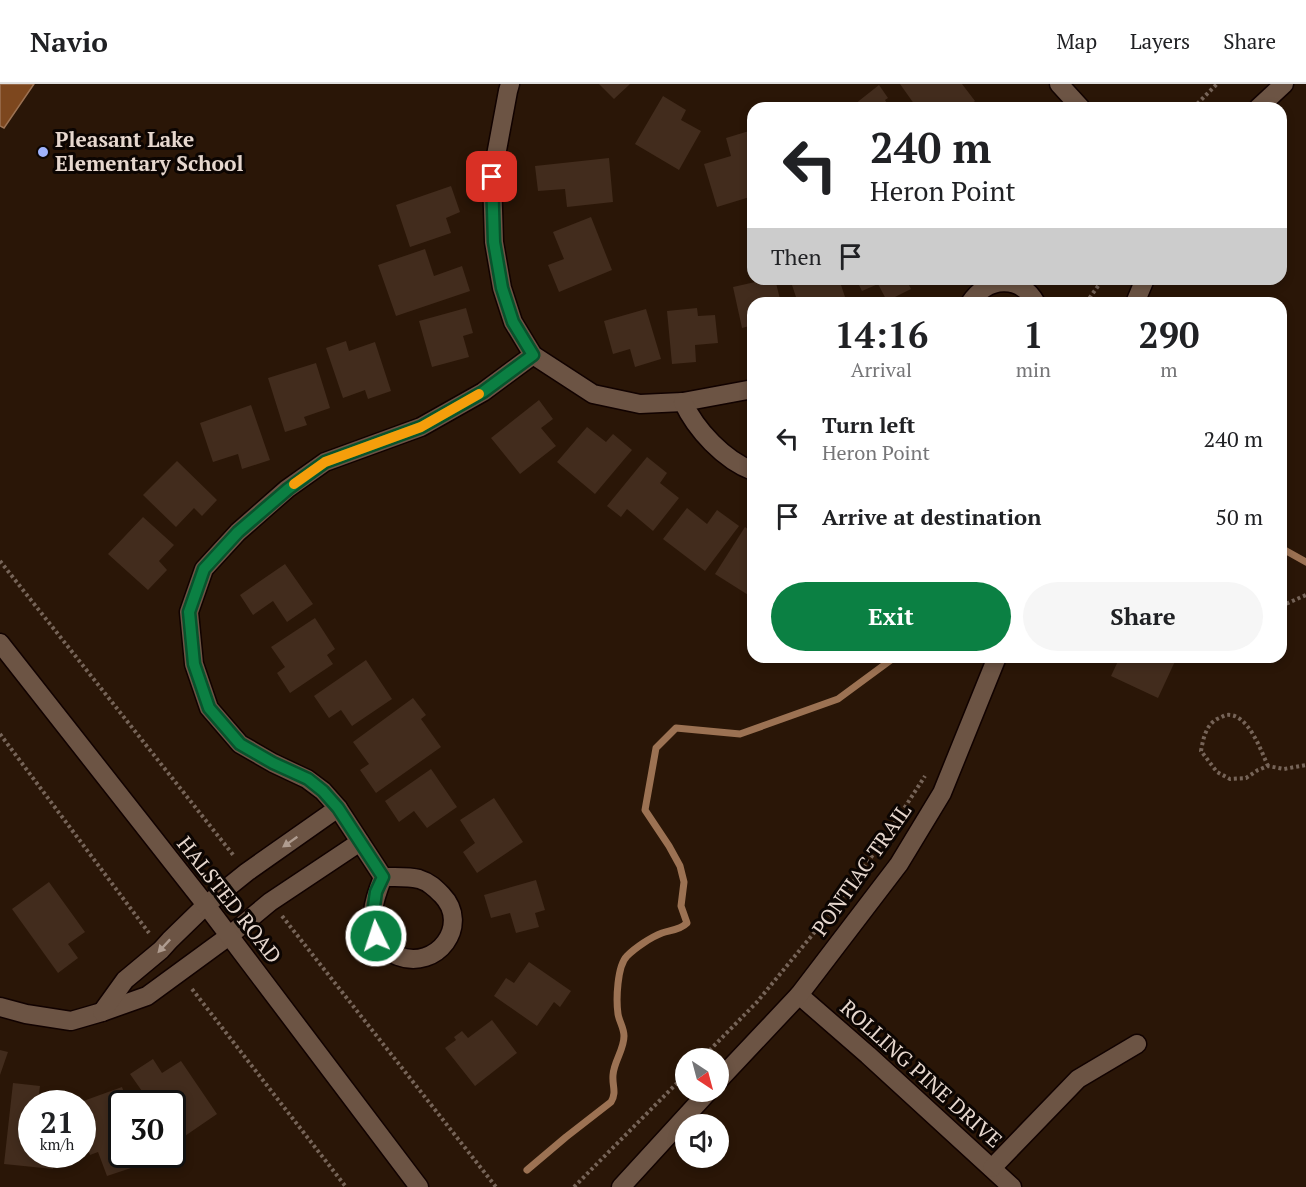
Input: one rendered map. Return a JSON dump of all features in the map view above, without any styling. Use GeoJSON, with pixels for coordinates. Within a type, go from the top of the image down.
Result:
{"type":"FeatureCollection","features":[{"type":"Feature","properties":{"kind":"street"},"geometry":{"type":"LineString","coordinates":[[510,84],[492,177],[494,242],[502,288],[513,322],[533,355],[593,394],[640,404],[684,402],[747,390]]}},
{"type":"Feature","properties":{"kind":"street"},"geometry":{"type":"LineString","coordinates":[[1059,84],[1076,102]]}},
{"type":"Feature","properties":{"kind":"street"},"geometry":{"type":"LineString","coordinates":[[1264,102],[1284,84]]}},
{"type":"Feature","properties":{"kind":"street"},"geometry":{"type":"LineString","coordinates":[[974,297],[989,285]]}},
{"type":"Feature","properties":{"kind":"street"},"geometry":{"type":"LineString","coordinates":[[1018,285],[1027,290],[1032,297]]}},
{"type":"Feature","properties":{"kind":"street"},"geometry":{"type":"LineString","coordinates":[[383,877],[338,808],[323,791],[308,779],[240,744],[209,708],[194,664],[189,612],[204,569],[238,532],[288,489],[325,462],[421,427],[483,392],[533,355]]}},
{"type":"Feature","properties":{"kind":"street"},"geometry":{"type":"LineString","coordinates":[[684,402],[691,418],[715,447],[747,469]]}},
{"type":"Feature","properties":{"kind":"street","name":"HALSTED ROAD"},"geometry":{"type":"LineString","coordinates":[[0,642],[206,905],[420,1187]]}},
{"type":"Feature","properties":{"kind":"street","name":"PONTIAC TRAIL"},"geometry":{"type":"LineString","coordinates":[[729,1069],[799,995],[899,864],[942,793],[995,663]]}},
{"type":"Feature","properties":{"kind":"street"},"geometry":{"type":"LineString","coordinates":[[102,1012],[125,980],[161,950],[206,905],[247,872],[338,808]]}},
{"type":"Feature","properties":{"kind":"street"},"geometry":{"type":"LineString","coordinates":[[0,1007],[26,1014],[71,1021],[147,996],[229,936],[270,902],[360,842]]}},
{"type":"Feature","properties":{"kind":"street"},"geometry":{"type":"LineString","coordinates":[[383,877],[419,879],[432,885],[446,899],[452,914],[452,930],[441,950],[428,957],[408,960],[388,952],[376,936],[372,920],[376,892],[383,877]]}},
{"type":"Feature","properties":{"kind":"street","name":"ROLLING PINE DRIVE"},"geometry":{"type":"LineString","coordinates":[[799,995],[1012,1187]]}},
{"type":"Feature","properties":{"kind":"street"},"geometry":{"type":"LineString","coordinates":[[992,1168],[1078,1079],[1137,1044]]}},
{"type":"Feature","properties":{"kind":"street"},"geometry":{"type":"LineString","coordinates":[[621,1187],[699,1102]]}},
{"type":"Feature","properties":{"kind":"path"},"geometry":{"type":"LineString","coordinates":[[1199,102],[1217,84]]}},
{"type":"Feature","properties":{"kind":"path"},"geometry":{"type":"LineString","coordinates":[[1287,604],[1306,596]]}},
{"type":"Feature","properties":{"kind":"path"},"geometry":{"type":"LineString","coordinates":[[1268,766],[1249,726],[1238,717],[1226,715],[1211,723],[1201,752],[1217,772],[1230,779],[1246,778],[1268,766],[1284,769],[1306,765]]}},
{"type":"Feature","properties":{"kind":"path"},"geometry":{"type":"LineString","coordinates":[[712,1048],[757,1002],[832,911],[885,838],[927,772]]}},
{"type":"Feature","properties":{"kind":"path"},"geometry":{"type":"LineString","coordinates":[[574,1187],[675,1085]]}},
{"type":"Feature","properties":{"kind":"shaded area"},"geometry":{"type":"Polygon","coordinates":[[[0,84],[34,84],[4,128],[0,126],[0,84]]]}},
{"type":"Feature","properties":{"kind":"building"},"geometry":{"type":"Polygon","coordinates":[[[599,84],[630,84],[614,99],[599,84]]]}},
{"type":"Feature","properties":{"kind":"building"},"geometry":{"type":"Polygon","coordinates":[[[900,84],[962,84],[975,101],[974,102],[913,102],[900,84]]]}},
{"type":"Feature","properties":{"kind":"building"},"geometry":{"type":"Polygon","coordinates":[[[879,85],[888,98],[885,100],[886,102],[858,102],[879,85]]]}},
{"type":"Feature","properties":{"kind":"building"},"geometry":{"type":"Polygon","coordinates":[[[663,96],[686,110],[681,120],[701,131],[679,170],[635,144],[663,96]]]}},
{"type":"Feature","properties":{"kind":"building"},"geometry":{"type":"Polygon","coordinates":[[[747,132],[747,198],[717,207],[704,164],[731,156],[726,138],[747,132]]]}},
{"type":"Feature","properties":{"kind":"building"},"geometry":{"type":"Polygon","coordinates":[[[609,158],[613,202],[567,207],[565,189],[538,191],[535,166],[609,158]]]}},
{"type":"Feature","properties":{"kind":"building"},"geometry":{"type":"Polygon","coordinates":[[[451,186],[460,212],[446,218],[451,233],[410,247],[396,205],[451,186]]]}},
{"type":"Feature","properties":{"kind":"building"},"geometry":{"type":"Polygon","coordinates":[[[591,217],[612,270],[559,292],[548,265],[564,259],[553,232],[591,217]]]}},
{"type":"Feature","properties":{"kind":"building"},"geometry":{"type":"Polygon","coordinates":[[[425,249],[434,276],[462,266],[470,291],[396,316],[378,265],[425,249]]]}},
{"type":"Feature","properties":{"kind":"building"},"geometry":{"type":"Polygon","coordinates":[[[747,284],[776,285],[780,297],[747,297],[747,327],[742,328],[733,287],[747,284]]]}},
{"type":"Feature","properties":{"kind":"building"},"geometry":{"type":"Polygon","coordinates":[[[792,285],[841,285],[845,297],[796,297],[792,285]]]}},
{"type":"Feature","properties":{"kind":"building"},"geometry":{"type":"Polygon","coordinates":[[[859,285],[876,285],[862,291],[859,285]]]}},
{"type":"Feature","properties":{"kind":"building"},"geometry":{"type":"Polygon","coordinates":[[[879,285],[909,285],[911,289],[895,297],[885,297],[879,285]]]}},
{"type":"Feature","properties":{"kind":"building"},"geometry":{"type":"Polygon","coordinates":[[[466,308],[473,333],[463,336],[469,357],[432,367],[419,321],[466,308]]]}},
{"type":"Feature","properties":{"kind":"building"},"geometry":{"type":"Polygon","coordinates":[[[697,308],[698,316],[715,315],[718,343],[695,345],[696,362],[672,364],[667,311],[697,308]]]}},
{"type":"Feature","properties":{"kind":"building"},"geometry":{"type":"Polygon","coordinates":[[[646,309],[661,359],[635,367],[630,349],[613,354],[604,321],[646,309]]]}},
{"type":"Feature","properties":{"kind":"building"},"geometry":{"type":"Polygon","coordinates":[[[346,341],[349,351],[375,342],[391,391],[368,399],[365,390],[343,398],[326,348],[346,341]]]}},
{"type":"Feature","properties":{"kind":"building"},"geometry":{"type":"Polygon","coordinates":[[[316,363],[330,408],[304,417],[307,425],[285,432],[268,378],[316,363]]]}},
{"type":"Feature","properties":{"kind":"building"},"geometry":{"type":"Polygon","coordinates":[[[539,400],[553,419],[541,428],[556,446],[520,474],[491,438],[539,400]]]}},
{"type":"Feature","properties":{"kind":"building"},"geometry":{"type":"Polygon","coordinates":[[[251,405],[270,460],[242,469],[238,454],[213,462],[200,423],[251,405]]]}},
{"type":"Feature","properties":{"kind":"building"},"geometry":{"type":"Polygon","coordinates":[[[587,427],[606,442],[613,434],[632,450],[595,494],[557,462],[587,427]]]}},
{"type":"Feature","properties":{"kind":"building"},"geometry":{"type":"Polygon","coordinates":[[[647,457],[667,473],[660,483],[679,498],[653,531],[627,509],[621,517],[607,506],[647,457]]]}},
{"type":"Feature","properties":{"kind":"building"},"geometry":{"type":"Polygon","coordinates":[[[177,461],[217,500],[202,516],[194,508],[176,527],[143,495],[177,461]]]}},
{"type":"Feature","properties":{"kind":"building"},"geometry":{"type":"Polygon","coordinates":[[[687,508],[707,524],[717,510],[739,526],[705,571],[663,539],[687,508]]]}},
{"type":"Feature","properties":{"kind":"building"},"geometry":{"type":"Polygon","coordinates":[[[143,517],[174,545],[159,561],[167,570],[148,590],[108,554],[143,517]]]}},
{"type":"Feature","properties":{"kind":"building"},"geometry":{"type":"Polygon","coordinates":[[[745,527],[747,528],[747,594],[715,574],[745,527]]]}},
{"type":"Feature","properties":{"kind":"building"},"geometry":{"type":"Polygon","coordinates":[[[285,564],[313,604],[287,622],[273,601],[253,615],[240,595],[285,564]]]}},
{"type":"Feature","properties":{"kind":"building"},"geometry":{"type":"Polygon","coordinates":[[[315,618],[335,649],[327,655],[333,664],[290,693],[277,673],[285,667],[271,647],[315,618]]]}},
{"type":"Feature","properties":{"kind":"building"},"geometry":{"type":"Polygon","coordinates":[[[366,660],[392,699],[352,726],[341,710],[329,718],[314,696],[366,660]]]}},
{"type":"Feature","properties":{"kind":"building"},"geometry":{"type":"Polygon","coordinates":[[[1117,663],[1174,663],[1158,698],[1111,676],[1117,663]]]}},
{"type":"Feature","properties":{"kind":"building"},"geometry":{"type":"Polygon","coordinates":[[[413,698],[426,715],[421,719],[441,747],[376,793],[360,770],[369,764],[353,742],[413,698]]]}},
{"type":"Feature","properties":{"kind":"building"},"geometry":{"type":"Polygon","coordinates":[[[431,769],[457,807],[427,828],[414,811],[399,822],[385,801],[431,769]]]}},
{"type":"Feature","properties":{"kind":"building"},"geometry":{"type":"Polygon","coordinates":[[[494,798],[523,842],[477,873],[463,852],[475,843],[460,820],[494,798]]]}},
{"type":"Feature","properties":{"kind":"building"},"geometry":{"type":"Polygon","coordinates":[[[536,880],[545,910],[535,913],[539,927],[516,933],[510,913],[491,918],[484,895],[536,880]]]}},
{"type":"Feature","properties":{"kind":"building"},"geometry":{"type":"Polygon","coordinates":[[[49,882],[85,932],[68,944],[78,958],[58,973],[12,909],[49,882]]]}},
{"type":"Feature","properties":{"kind":"building"},"geometry":{"type":"Polygon","coordinates":[[[529,962],[571,991],[560,1007],[554,1002],[537,1026],[494,996],[506,978],[514,983],[529,962]]]}},
{"type":"Feature","properties":{"kind":"building"},"geometry":{"type":"Polygon","coordinates":[[[492,1020],[517,1053],[475,1086],[445,1048],[456,1040],[454,1037],[462,1031],[468,1038],[492,1020]]]}},
{"type":"Feature","properties":{"kind":"building"},"geometry":{"type":"Polygon","coordinates":[[[0,1050],[8,1052],[0,1075],[0,1050]]]}},
{"type":"Feature","properties":{"kind":"building"},"geometry":{"type":"Polygon","coordinates":[[[153,1059],[162,1073],[181,1061],[217,1114],[186,1135],[186,1090],[141,1090],[130,1074],[153,1059]]]}},
{"type":"Feature","properties":{"kind":"building"},"geometry":{"type":"Polygon","coordinates":[[[13,1083],[40,1086],[39,1090],[18,1090],[18,1165],[4,1164],[13,1083]]]}},
{"type":"Feature","properties":{"kind":"building"},"geometry":{"type":"Polygon","coordinates":[[[108,1092],[108,1168],[131,1168],[107,1176],[98,1152],[96,1153],[96,1096],[108,1092]]]}},
{"type":"Feature","properties":{"kind":"waterway"},"geometry":{"type":"LineString","coordinates":[[1287,551],[1306,562]]}},
{"type":"Feature","properties":{"kind":"waterway"},"geometry":{"type":"LineString","coordinates":[[527,1170],[611,1102],[614,1092],[614,1070],[624,1041],[617,1000],[621,967],[627,956],[639,946],[687,923],[681,906],[684,882],[680,866],[645,810],[656,748],[676,728],[740,734],[838,699],[887,663]]}},
{"type":"Feature","properties":{"kind":"slow traffic"},"geometry":{"type":"LineString","coordinates":[[294,484],[325,462],[421,427],[479,394]]}},
{"type":"Feature","properties":{"kind":"place","name":"Pleasant Lake Elementary School"},"geometry":{"type":"Point","coordinates":[43,152]}},
{"type":"Feature","properties":{"kind":"route"},"geometry":{"type":"LineString","coordinates":[[376,936],[372,920],[376,892],[383,877],[338,808],[323,791],[308,779],[240,744],[209,708],[194,664],[189,612],[204,569],[238,532],[288,489],[325,462],[421,427],[483,392],[533,355],[513,322],[502,288],[494,242],[492,177]]}}]}
